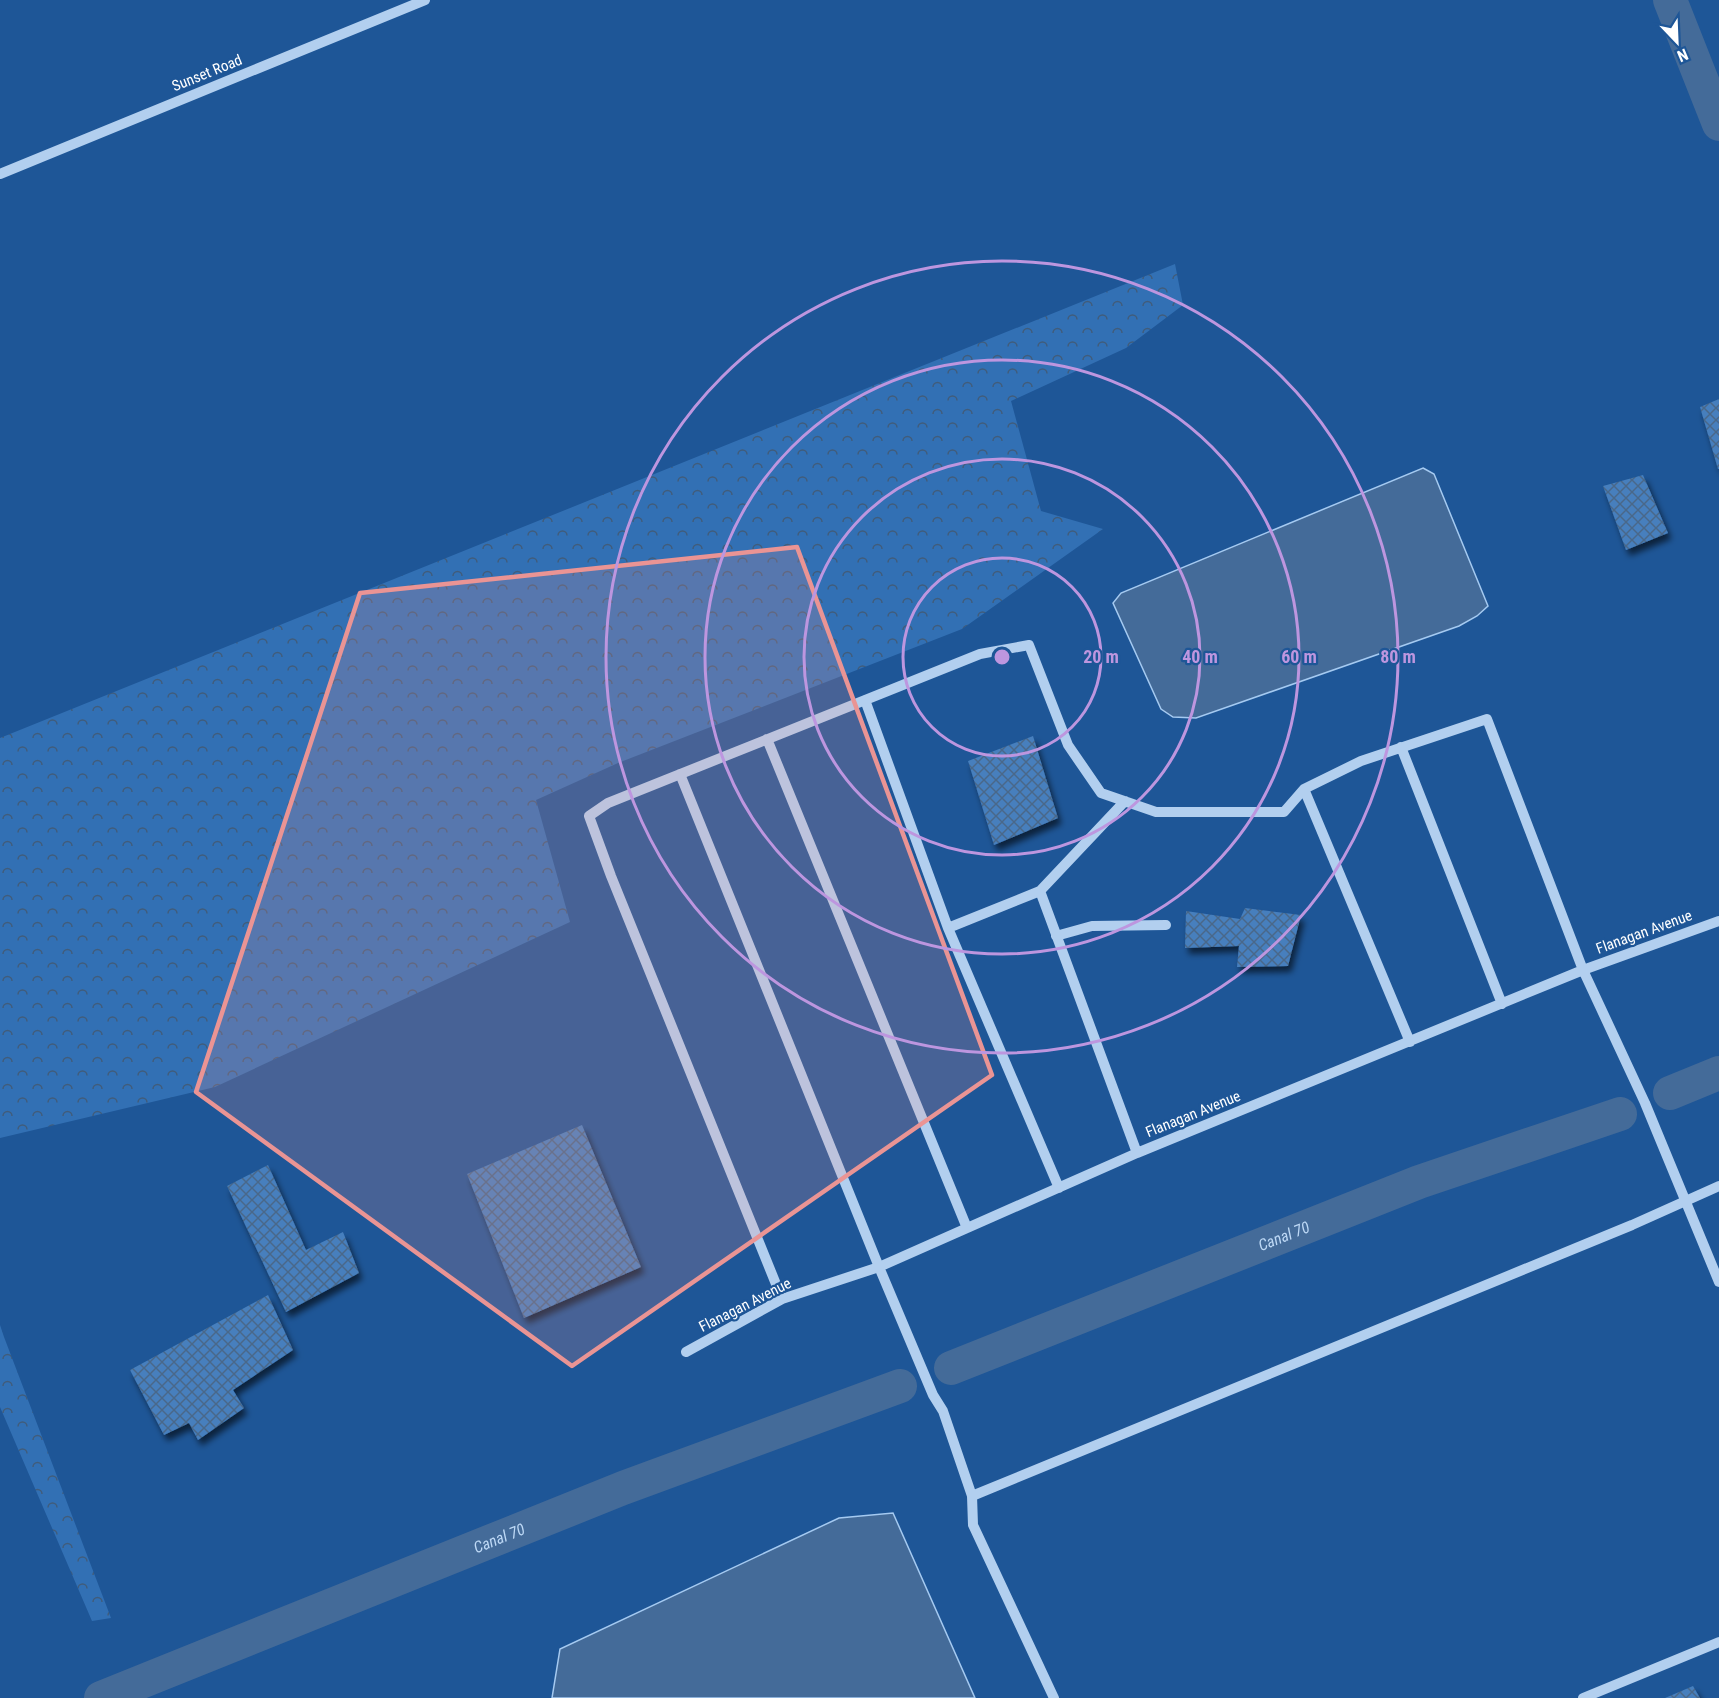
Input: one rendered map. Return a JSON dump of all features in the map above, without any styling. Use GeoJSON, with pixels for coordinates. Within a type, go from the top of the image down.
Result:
{"type":"FeatureCollection","features":[{"type":"Feature","properties":{"kind":"street","name":"Sunset Road"},"geometry":{"type":"LineString","coordinates":[[0,174],[424,0]]}},
{"type":"Feature","properties":{"kind":"street"},"geometry":{"type":"LineString","coordinates":[[783,1299],[615,887],[589,816],[608,803],[981,654],[1029,645],[1068,745],[1101,793],[1156,812],[1284,812],[1304,789],[1361,761],[1487,718],[1583,970],[1645,1103],[1719,1282]]}},
{"type":"Feature","properties":{"kind":"street"},"geometry":{"type":"LineString","coordinates":[[865,700],[948,928],[1059,1188]]}},
{"type":"Feature","properties":{"kind":"street"},"geometry":{"type":"LineString","coordinates":[[767,739],[967,1228]]}},
{"type":"Feature","properties":{"kind":"street"},"geometry":{"type":"LineString","coordinates":[[1401,747],[1502,1004]]}},
{"type":"Feature","properties":{"kind":"street"},"geometry":{"type":"LineString","coordinates":[[680,774],[879,1267],[933,1395],[943,1411],[972,1496],[973,1525],[1054,1698]]}},
{"type":"Feature","properties":{"kind":"street"},"geometry":{"type":"LineString","coordinates":[[1304,789],[1410,1042]]}},
{"type":"Feature","properties":{"kind":"street"},"geometry":{"type":"LineString","coordinates":[[948,928],[1040,891],[1125,801]]}},
{"type":"Feature","properties":{"kind":"street"},"geometry":{"type":"LineString","coordinates":[[1040,891],[1137,1153]]}},
{"type":"Feature","properties":{"kind":"street","name":"Flanagan Avenue"},"geometry":{"type":"LineString","coordinates":[[686,1352],[783,1299],[879,1267],[1137,1153],[1583,970],[1719,921]]}},
{"type":"Feature","properties":{"kind":"street"},"geometry":{"type":"LineString","coordinates":[[1056,936],[1092,926],[1166,925]]}},
{"type":"Feature","properties":{"kind":"street"},"geometry":{"type":"LineString","coordinates":[[972,1496],[1623,1228],[1719,1186]]}},
{"type":"Feature","properties":{"kind":"street"},"geometry":{"type":"LineString","coordinates":[[1583,1698],[1719,1642]]}},
{"type":"Feature","properties":{"kind":"highlighted area"},"geometry":{"type":"Polygon","coordinates":[[[797,547],[992,1075],[572,1366],[196,1092],[360,593],[797,547]]]}},
{"type":"Feature","properties":{"kind":"green space"},"geometry":{"type":"Polygon","coordinates":[[[1175,264],[1183,305],[1126,348],[1011,401],[1041,511],[1103,529],[962,629],[618,763],[536,800],[570,922],[215,1087],[0,1138],[0,738],[1175,264]]]}},
{"type":"Feature","properties":{"kind":"green space"},"geometry":{"type":"Polygon","coordinates":[[[0,1325],[111,1618],[92,1621],[0,1407],[0,1325]]]}},
{"type":"Feature","properties":{"kind":"shaded area"},"geometry":{"type":"Polygon","coordinates":[[[1423,468],[1434,474],[1488,606],[1477,616],[1459,626],[1196,718],[1173,717],[1161,709],[1113,603],[1121,593],[1423,468]]]}},
{"type":"Feature","properties":{"kind":"shaded area"},"geometry":{"type":"Polygon","coordinates":[[[893,1513],[975,1698],[552,1698],[560,1649],[839,1518],[893,1513]]]}},
{"type":"Feature","properties":{"kind":"building"},"geometry":{"type":"Polygon","coordinates":[[[1719,399],[1719,469],[1718,469],[1700,407],[1719,399]]]}},
{"type":"Feature","properties":{"kind":"building"},"geometry":{"type":"Polygon","coordinates":[[[1643,475],[1668,533],[1626,550],[1603,486],[1643,475]]]}},
{"type":"Feature","properties":{"kind":"building"},"geometry":{"type":"Polygon","coordinates":[[[1033,736],[1058,818],[994,845],[968,761],[1033,736]]]}},
{"type":"Feature","properties":{"kind":"building"},"geometry":{"type":"Polygon","coordinates":[[[1245,908],[1301,915],[1288,966],[1237,967],[1239,946],[1185,948],[1186,911],[1240,919],[1245,908]]]}},
{"type":"Feature","properties":{"kind":"building"},"geometry":{"type":"Polygon","coordinates":[[[582,1125],[641,1267],[524,1318],[467,1174],[582,1125]]]}},
{"type":"Feature","properties":{"kind":"building"},"geometry":{"type":"Polygon","coordinates":[[[268,1165],[306,1250],[343,1232],[359,1273],[286,1312],[227,1186],[268,1165]]]}},
{"type":"Feature","properties":{"kind":"building"},"geometry":{"type":"Polygon","coordinates":[[[268,1295],[293,1350],[233,1390],[244,1408],[198,1440],[189,1423],[164,1435],[130,1370],[268,1295]]]}},
{"type":"Feature","properties":{"kind":"building"},"geometry":{"type":"Polygon","coordinates":[[[1693,1686],[1700,1698],[1665,1698],[1693,1686]]]}},
{"type":"Feature","properties":{"kind":"waterway"},"geometry":{"type":"LineString","coordinates":[[1670,0],[1719,124]]}},
{"type":"Feature","properties":{"kind":"waterway","name":"Canal 70"},"geometry":{"type":"LineString","coordinates":[[1670,1093],[1719,1073]]}},
{"type":"Feature","properties":{"kind":"waterway","name":"Canal 70"},"geometry":{"type":"LineString","coordinates":[[951,1368],[1419,1182],[1620,1114]]}},
{"type":"Feature","properties":{"kind":"waterway","name":"Canal 70"},"geometry":{"type":"LineString","coordinates":[[101,1698],[623,1488],[900,1386]]}}]}
